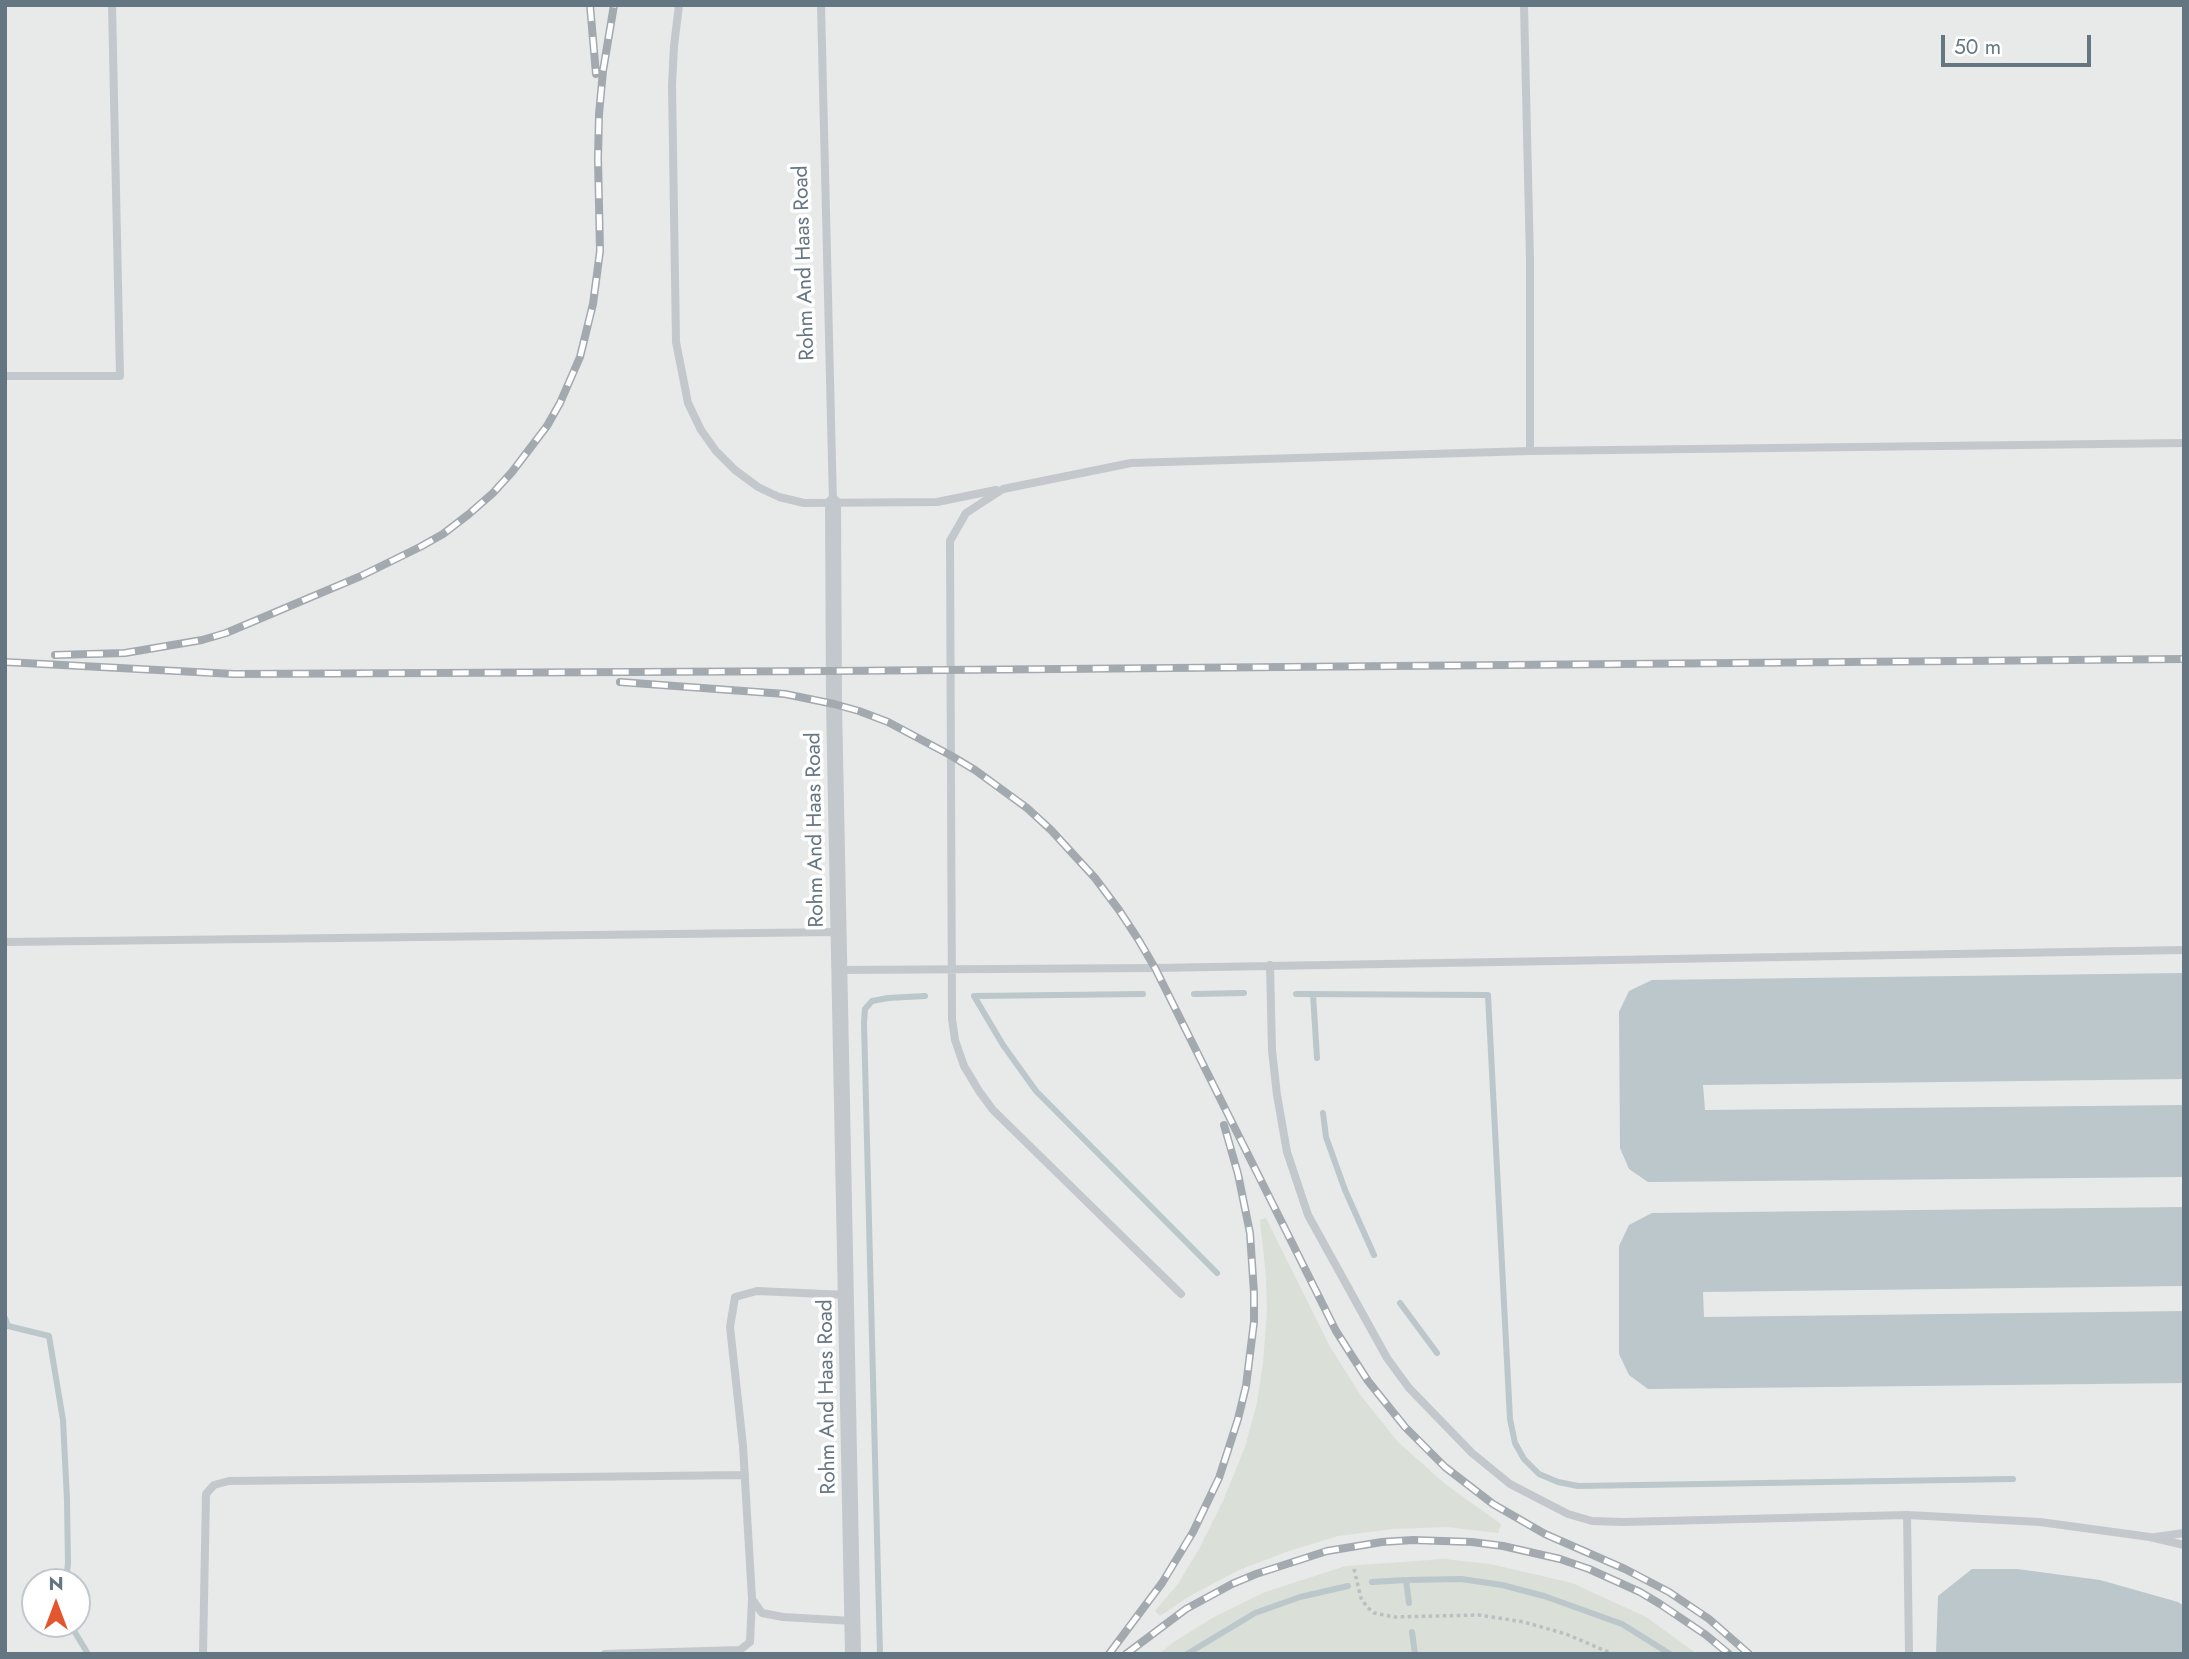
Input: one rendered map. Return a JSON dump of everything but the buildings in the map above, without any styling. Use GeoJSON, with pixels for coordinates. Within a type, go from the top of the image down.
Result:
{"type":"FeatureCollection","features":[{"type":"Feature","properties":{"kind":"street","name":"Rohm And Haas Road"},"geometry":{"type":"LineString","coordinates":[[833,503],[834,704],[853,1654]]}},
{"type":"Feature","properties":{"kind":"lane"},"geometry":{"type":"LineString","coordinates":[[5,376],[120,376],[112,5]]}},
{"type":"Feature","properties":{"kind":"lane"},"geometry":{"type":"LineString","coordinates":[[679,5],[672,85],[675,329],[681,375],[688,403],[701,430],[716,451],[758,487],[779,497],[804,503],[937,502],[1131,463],[1530,451],[2184,443]]}},
{"type":"Feature","properties":{"kind":"lane","name":"Rohm And Haas Road"},"geometry":{"type":"LineString","coordinates":[[821,5],[833,503]]}},
{"type":"Feature","properties":{"kind":"lane"},"geometry":{"type":"LineString","coordinates":[[1524,5],[1530,261],[1530,451]]}},
{"type":"Feature","properties":{"kind":"lane"},"geometry":{"type":"LineString","coordinates":[[1003,489],[966,513],[950,541],[952,1019],[955,1040],[964,1066],[993,1110],[1181,1294]]}},
{"type":"Feature","properties":{"kind":"lane"},"geometry":{"type":"LineString","coordinates":[[5,942],[840,932]]}},
{"type":"Feature","properties":{"kind":"lane"},"geometry":{"type":"LineString","coordinates":[[841,970],[2184,950]]}},
{"type":"Feature","properties":{"kind":"lane"},"geometry":{"type":"LineString","coordinates":[[1270,965],[1272,1050],[1277,1095],[1287,1152],[1308,1216],[1387,1358],[1409,1388],[1472,1453],[1510,1484],[1568,1514],[1592,1521],[1907,1515],[2040,1522],[2150,1537],[2184,1545]]}},
{"type":"Feature","properties":{"kind":"lane"},"geometry":{"type":"LineString","coordinates":[[605,1654],[740,1650],[750,1642],[752,1599],[745,1475],[730,1327],[735,1297],[757,1291],[847,1295]]}},
{"type":"Feature","properties":{"kind":"lane"},"geometry":{"type":"LineString","coordinates":[[203,1654],[206,1493],[214,1485],[229,1481],[745,1475]]}},
{"type":"Feature","properties":{"kind":"lane"},"geometry":{"type":"LineString","coordinates":[[1907,1515],[1909,1654]]}},
{"type":"Feature","properties":{"kind":"lane"},"geometry":{"type":"LineString","coordinates":[[2150,1537],[2184,1533]]}},
{"type":"Feature","properties":{"kind":"lane"},"geometry":{"type":"LineString","coordinates":[[752,1599],[762,1613],[853,1622]]}},
{"type":"Feature","properties":{"kind":"path"},"geometry":{"type":"LineString","coordinates":[[1354,1569],[1361,1598],[1374,1613],[1394,1617],[1479,1615],[1524,1622],[1566,1634],[1613,1654]]}},
{"type":"Feature","properties":{"kind":"shaded area"},"geometry":{"type":"Polygon","coordinates":[[[5,5],[2184,5],[2184,1654],[5,1654],[5,5]]]}},
{"type":"Feature","properties":{"kind":"shaded area"},"geometry":{"type":"Polygon","coordinates":[[[2184,973],[2184,1079],[1703,1085],[1705,1110],[2184,1105],[2184,1177],[1648,1182],[1629,1169],[1620,1148],[1619,1012],[1629,991],[1652,980],[2184,973]]]}},
{"type":"Feature","properties":{"kind":"shaded area"},"geometry":{"type":"Polygon","coordinates":[[[2184,1207],[2184,1286],[1703,1292],[1704,1317],[2184,1311],[2184,1383],[1648,1389],[1629,1375],[1619,1354],[1619,1246],[1629,1225],[1652,1213],[2184,1207]]]}},
{"type":"Feature","properties":{"kind":"shaded area"},"geometry":{"type":"Polygon","coordinates":[[[1266,1218],[1329,1345],[1361,1396],[1398,1442],[1445,1484],[1501,1524],[1498,1533],[1447,1527],[1394,1529],[1338,1536],[1239,1570],[1188,1597],[1160,1616],[1155,1611],[1178,1584],[1223,1501],[1245,1447],[1257,1403],[1267,1312],[1260,1220],[1266,1218]]]}},
{"type":"Feature","properties":{"kind":"shaded area"},"geometry":{"type":"Polygon","coordinates":[[[1444,1559],[1490,1564],[1572,1583],[1646,1617],[1697,1654],[1159,1654],[1214,1617],[1265,1592],[1346,1566],[1444,1559]]]}},
{"type":"Feature","properties":{"kind":"shaded area"},"geometry":{"type":"Polygon","coordinates":[[[1972,1569],[2017,1569],[2100,1580],[2178,1602],[2184,1606],[2184,1654],[1936,1654],[1938,1596],[1972,1569]]]}},
{"type":"Feature","properties":{"kind":"waterway"},"geometry":{"type":"LineString","coordinates":[[1194,994],[1244,993]]}},
{"type":"Feature","properties":{"kind":"waterway"},"geometry":{"type":"LineString","coordinates":[[1143,994],[974,996],[1003,1045],[1036,1091],[1217,1273]]}},
{"type":"Feature","properties":{"kind":"waterway"},"geometry":{"type":"LineString","coordinates":[[1296,994],[1488,995],[1510,1419],[1515,1443],[1524,1459],[1539,1474],[1578,1486],[2013,1479]]}},
{"type":"Feature","properties":{"kind":"waterway"},"geometry":{"type":"LineString","coordinates":[[1313,994],[1317,1058]]}},
{"type":"Feature","properties":{"kind":"waterway"},"geometry":{"type":"LineString","coordinates":[[880,1654],[864,1023],[865,1009],[872,1001],[925,996]]}},
{"type":"Feature","properties":{"kind":"waterway"},"geometry":{"type":"LineString","coordinates":[[1323,1113],[1326,1137],[1345,1190],[1374,1255]]}},
{"type":"Feature","properties":{"kind":"waterway"},"geometry":{"type":"LineString","coordinates":[[1400,1303],[1437,1353]]}},
{"type":"Feature","properties":{"kind":"waterway"},"geometry":{"type":"LineString","coordinates":[[5,1318],[8,1326],[49,1336],[63,1420],[67,1568]]}},
{"type":"Feature","properties":{"kind":"waterway"},"geometry":{"type":"LineString","coordinates":[[1406,1580],[1461,1579],[1502,1585],[1544,1596],[1622,1624],[1670,1654]]}},
{"type":"Feature","properties":{"kind":"waterway"},"geometry":{"type":"LineString","coordinates":[[1372,1582],[1406,1580],[1409,1603]]}},
{"type":"Feature","properties":{"kind":"waterway"},"geometry":{"type":"LineString","coordinates":[[1187,1654],[1255,1613],[1300,1597],[1348,1586]]}},
{"type":"Feature","properties":{"kind":"waterway"},"geometry":{"type":"LineString","coordinates":[[1412,1632],[1415,1654]]}},
{"type":"Feature","properties":{"kind":"waterway"},"geometry":{"type":"LineString","coordinates":[[78,1638],[88,1654]]}},
{"type":"Feature","properties":{"kind":"railway"},"geometry":{"type":"LineString","coordinates":[[590,5],[596,74]]}},
{"type":"Feature","properties":{"kind":"railway"},"geometry":{"type":"LineString","coordinates":[[55,655],[125,653],[202,640],[226,633],[361,576],[420,547],[469,514],[512,472],[547,426],[560,403],[580,357],[593,304],[600,251],[599,114],[614,5]]}},
{"type":"Feature","properties":{"kind":"railway"},"geometry":{"type":"LineString","coordinates":[[5,662],[234,674],[2184,659]]}},
{"type":"Feature","properties":{"kind":"railway"},"geometry":{"type":"LineString","coordinates":[[620,682],[785,694],[859,711],[888,722],[950,755],[1027,808],[1095,878],[1138,939],[1336,1331],[1368,1381],[1405,1427],[1445,1467],[1493,1504],[1545,1534],[1625,1569],[1669,1592],[1709,1619],[1749,1654]]}},
{"type":"Feature","properties":{"kind":"railway"},"geometry":{"type":"LineString","coordinates":[[1109,1654],[1162,1583],[1193,1532],[1219,1478],[1246,1386],[1254,1322],[1250,1233],[1238,1174],[1224,1125]]}},
{"type":"Feature","properties":{"kind":"railway"},"geometry":{"type":"LineString","coordinates":[[1126,1654],[1186,1609],[1256,1574],[1327,1551],[1413,1540],[1503,1546],[1560,1559],[1589,1569],[1660,1604],[1729,1654]]}}]}
